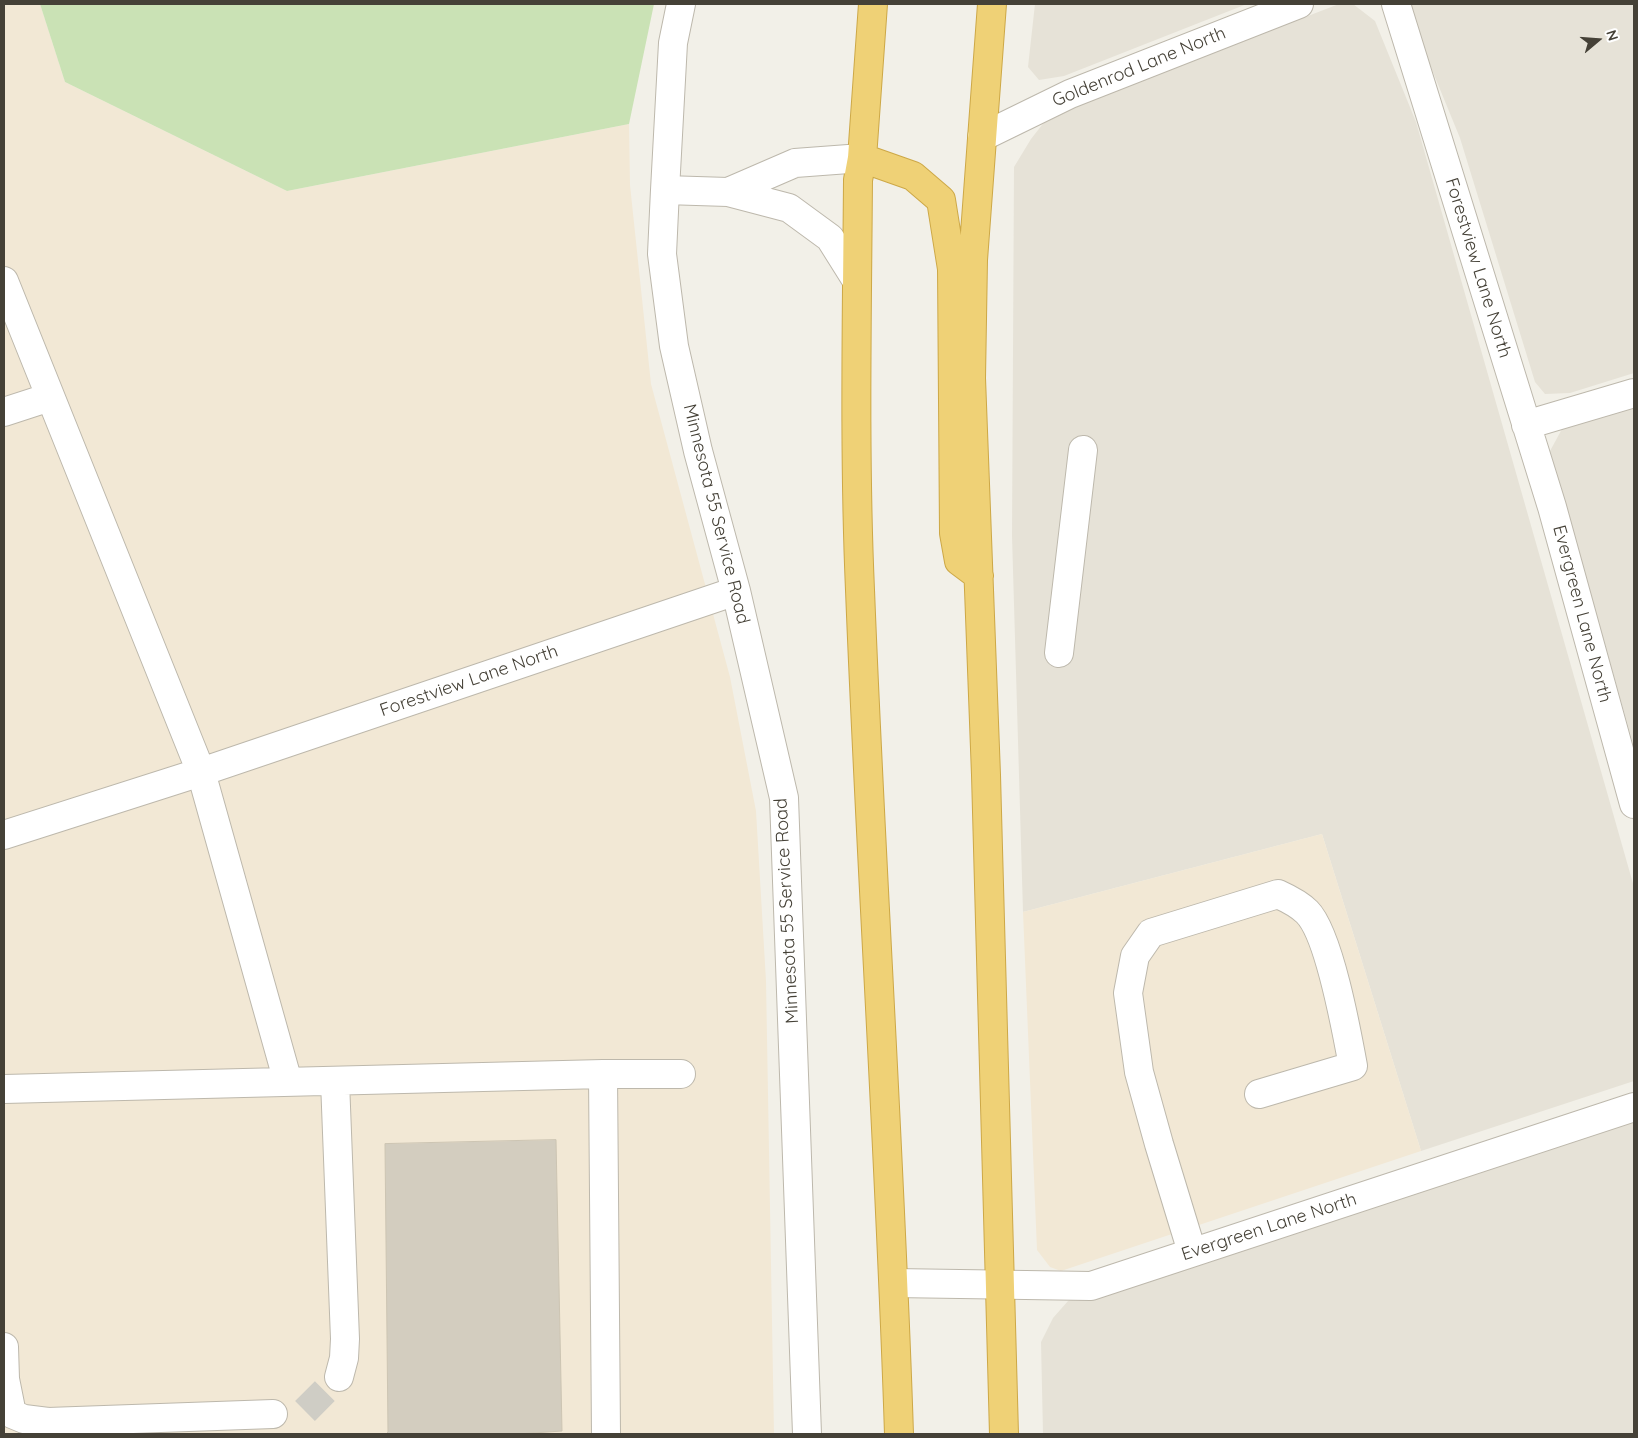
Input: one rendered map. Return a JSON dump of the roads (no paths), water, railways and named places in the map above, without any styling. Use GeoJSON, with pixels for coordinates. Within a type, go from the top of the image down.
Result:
{"type":"FeatureCollection","features":[{"type":"Feature","properties":{"kind":"highway"},"geometry":{"type":"LineString","coordinates":[[873,4],[862,158],[858,180],[860,587],[894,1283],[899,1434]]}},
{"type":"Feature","properties":{"kind":"highway"},"geometry":{"type":"LineString","coordinates":[[992,4],[973,260],[971,378],[979,576],[1004,1434]]}},
{"type":"Feature","properties":{"kind":"highway"},"geometry":{"type":"LineString","coordinates":[[862,158],[913,176],[941,200],[952,269],[954,533],[959,561],[979,576]]}},
{"type":"Feature","properties":{"kind":"street","name":"Minnesota 55 Service Road"},"geometry":{"type":"LineString","coordinates":[[681,4],[673,43],[662,254],[674,346],[698,451],[736,591],[784,798],[808,1434]]}},
{"type":"Feature","properties":{"kind":"street","name":"Goldenrod Lane North"},"geometry":{"type":"LineString","coordinates":[[982,137],[1070,94],[1299,4]]}},
{"type":"Feature","properties":{"kind":"street","name":"Forestview Lane North"},"geometry":{"type":"LineString","coordinates":[[1396,4],[1526,425]]}},
{"type":"Feature","properties":{"kind":"street"},"geometry":{"type":"LineString","coordinates":[[728,192],[795,164],[862,158]]}},
{"type":"Feature","properties":{"kind":"street"},"geometry":{"type":"LineString","coordinates":[[665,190],[728,192],[788,208],[830,238],[857,281]]}},
{"type":"Feature","properties":{"kind":"street"},"geometry":{"type":"LineString","coordinates":[[4,281],[201,772],[288,1082]]}},
{"type":"Feature","properties":{"kind":"street"},"geometry":{"type":"LineString","coordinates":[[1526,425],[1634,393]]}},
{"type":"Feature","properties":{"kind":"street"},"geometry":{"type":"LineString","coordinates":[[4,412],[50,397]]}},
{"type":"Feature","properties":{"kind":"street","name":"Evergreen Lane North"},"geometry":{"type":"LineString","coordinates":[[1526,425],[1552,507],[1634,804]]}},
{"type":"Feature","properties":{"kind":"street"},"geometry":{"type":"LineString","coordinates":[[1059,652],[1083,450]]}},
{"type":"Feature","properties":{"kind":"street","name":"Forestview Lane North"},"geometry":{"type":"LineString","coordinates":[[4,835],[201,772],[736,591]]}},
{"type":"Feature","properties":{"kind":"street"},"geometry":{"type":"LineString","coordinates":[[1192,1252],[1139,1072],[1128,993],[1136,956],[1151,933],[1278,894],[1293,901],[1309,913],[1322,938],[1346,1028],[1353,1066],[1259,1094]]}},
{"type":"Feature","properties":{"kind":"street"},"geometry":{"type":"LineString","coordinates":[[4,1089],[603,1074],[681,1074]]}},
{"type":"Feature","properties":{"kind":"street"},"geometry":{"type":"LineString","coordinates":[[603,1074],[606,1434]]}},
{"type":"Feature","properties":{"kind":"street"},"geometry":{"type":"LineString","coordinates":[[335,1081],[346,1339],[339,1377]]}},
{"type":"Feature","properties":{"kind":"street","name":"Evergreen Lane North"},"geometry":{"type":"LineString","coordinates":[[894,1283],[1091,1286],[1634,1106]]}},
{"type":"Feature","properties":{"kind":"street"},"geometry":{"type":"LineString","coordinates":[[4,1347],[8,1403],[12,1414],[24,1419],[48,1422],[273,1414]]}},
{"type":"Feature","properties":{"kind":"tunnel"},"geometry":{"type":"LineString","coordinates":[[305,1411],[339,1377]]}}]}
